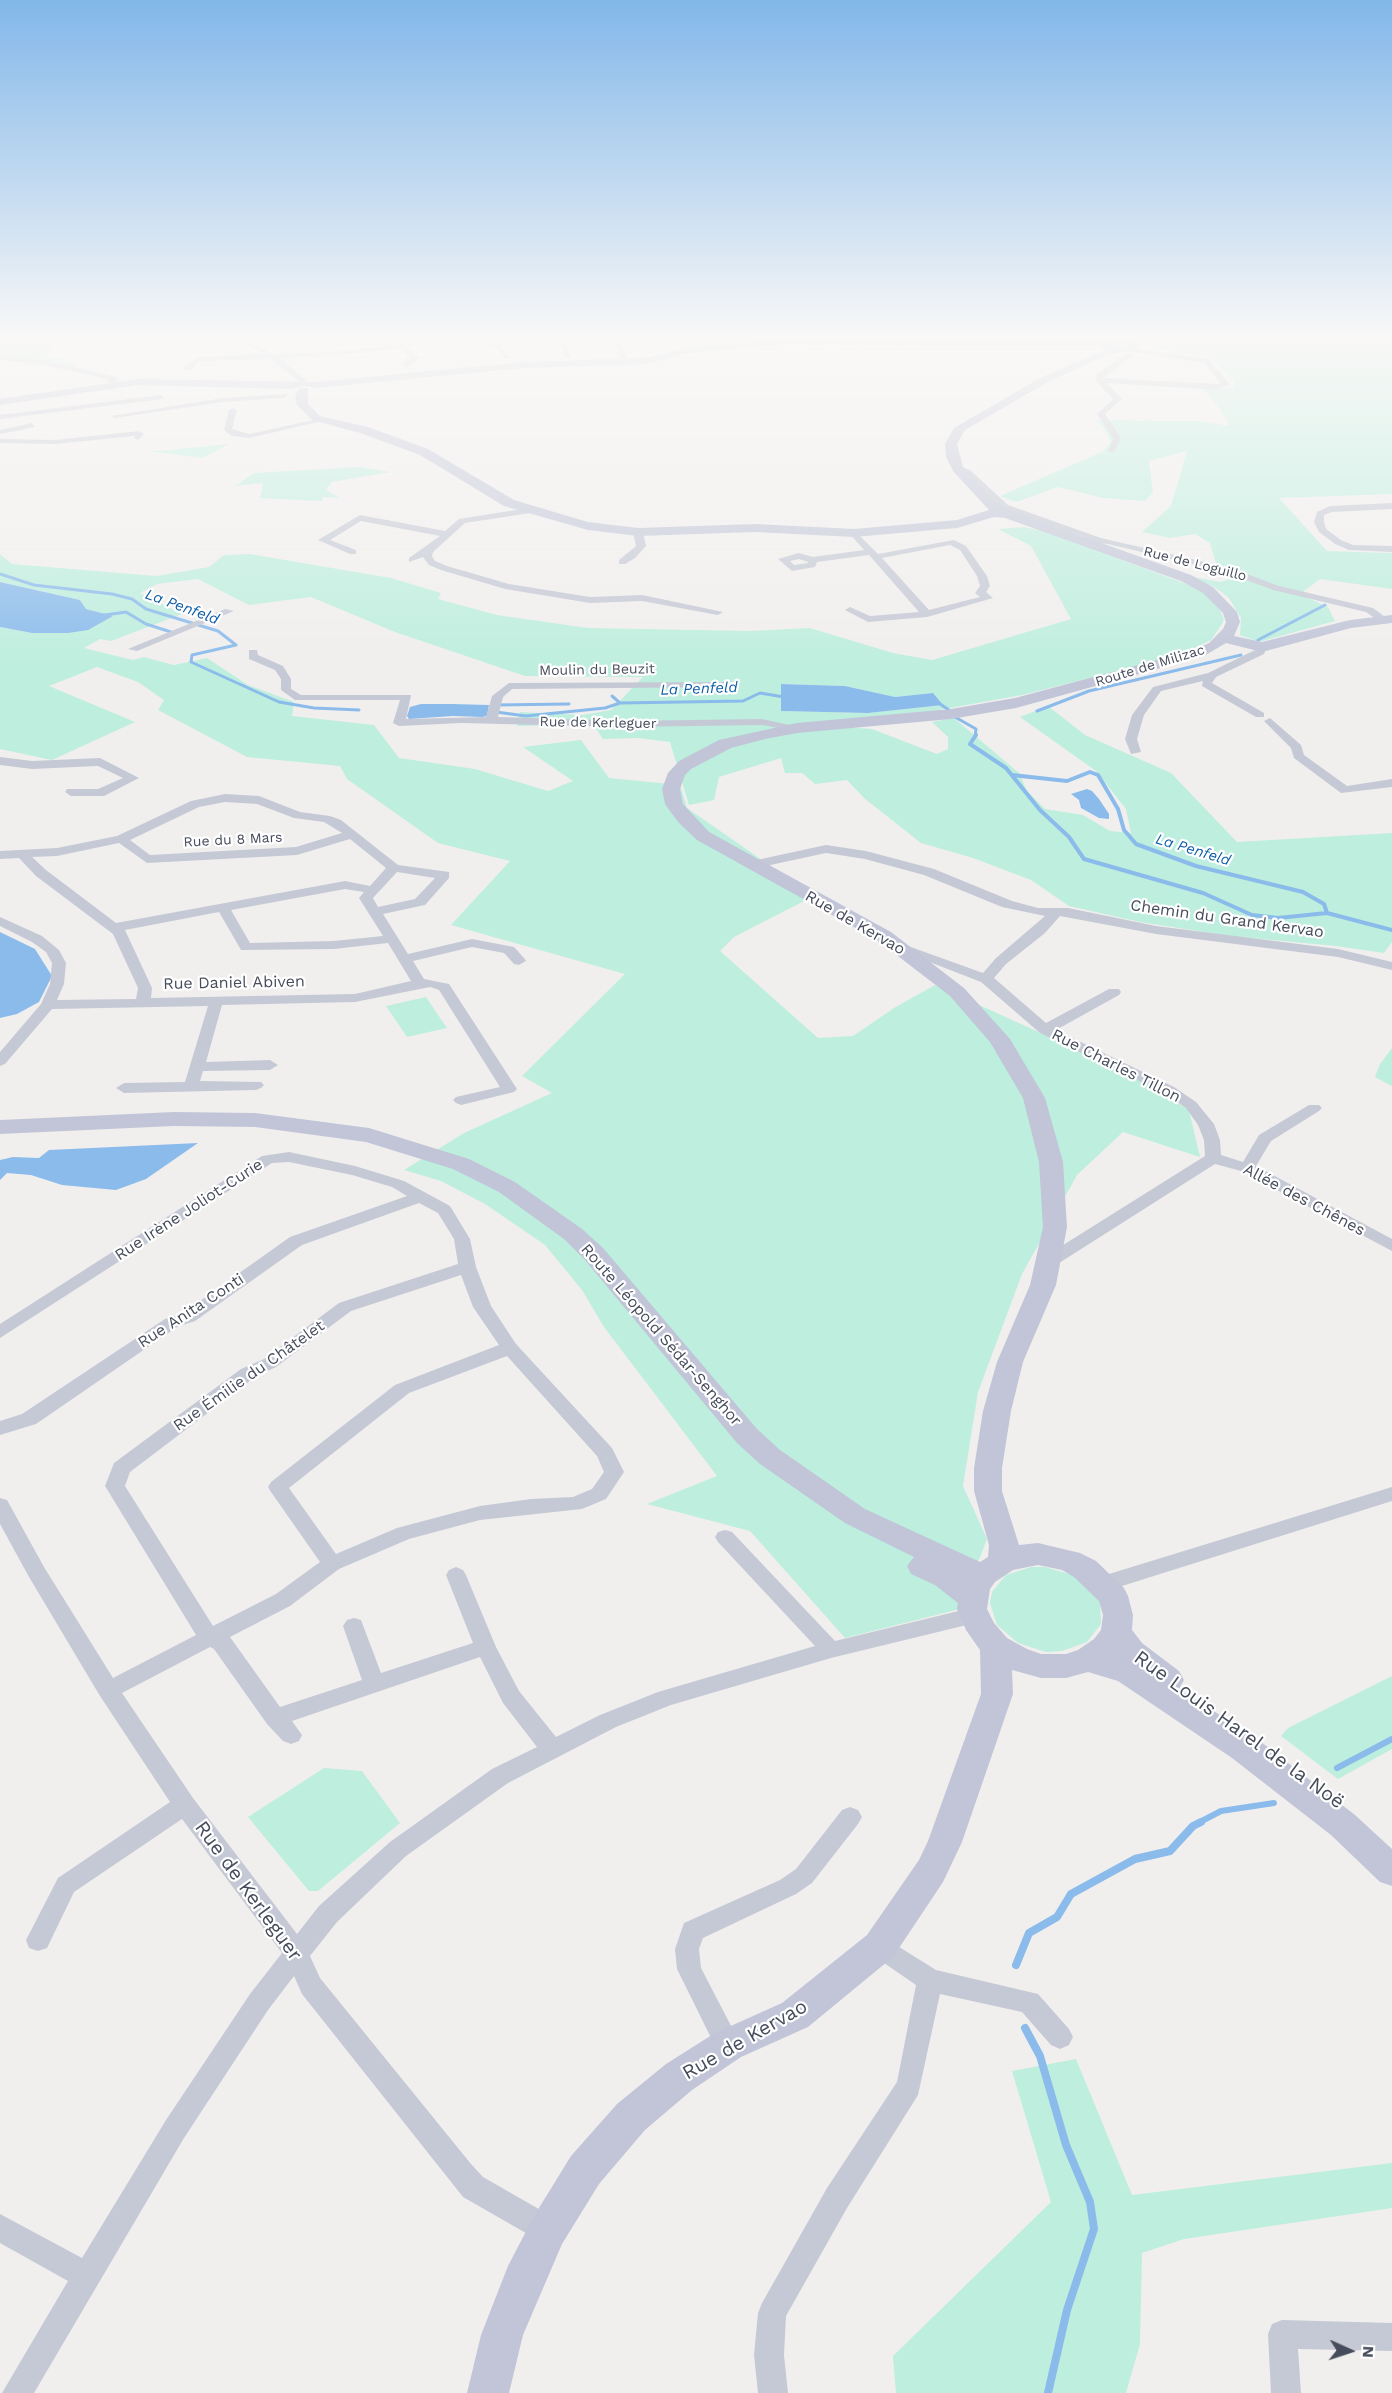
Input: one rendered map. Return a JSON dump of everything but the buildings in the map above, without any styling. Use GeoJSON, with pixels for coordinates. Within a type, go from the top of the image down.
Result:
{"type":"FeatureCollection","features":[{"type":"Feature","properties":{"kind":"main road","name":"Route de Milizac"},"geometry":{"type":"LineString","coordinates":[[423,452],[504,500],[528,511],[588,526],[638,532],[755,528],[854,533],[957,524],[988,515],[1011,519],[1047,527],[1186,578],[1209,590],[1230,612],[1233,622],[1224,638],[1199,653],[1129,674],[1016,703],[951,714]]}},
{"type":"Feature","properties":{"kind":"main road"},"geometry":{"type":"LineString","coordinates":[[952,452],[957,468],[988,515]]}},
{"type":"Feature","properties":{"kind":"main road","name":"Rue de Loguillo"},"geometry":{"type":"LineString","coordinates":[[1224,638],[1262,647],[1350,624],[1387,619]]}},
{"type":"Feature","properties":{"kind":"main road","name":"Rue de Kervao"},"geometry":{"type":"LineString","coordinates":[[951,714],[797,728],[725,744],[701,756],[676,773],[671,789],[674,804],[684,818],[721,848],[884,936],[957,992],[999,1039],[1034,1098],[1044,1131],[1054,1194],[1055,1227],[1050,1261],[1010,1362],[997,1411],[988,1468],[988,1491],[1004,1545],[984,1588]]}},
{"type":"Feature","properties":{"kind":"main road","name":"Route Léopold Sédar-Senghor"},"geometry":{"type":"LineString","coordinates":[[0,1127],[221,1118],[288,1122],[369,1135],[461,1164],[507,1187],[573,1234],[594,1254],[740,1428],[770,1457],[855,1516],[970,1571],[984,1588]]}},
{"type":"Feature","properties":{"kind":"main road","name":"Route Léopold Sédar-Senghor"},"geometry":{"type":"LineString","coordinates":[[0,1140],[171,1128],[271,1130],[340,1139],[397,1153],[461,1177],[518,1209],[561,1241],[579,1259],[733,1445],[784,1489],[844,1527],[946,1577],[984,1588]]}},
{"type":"Feature","properties":{"kind":"main road"},"geometry":{"type":"LineString","coordinates":[[992,1510],[1038,1554]]}},
{"type":"Feature","properties":{"kind":"main road"},"geometry":{"type":"LineString","coordinates":[[1038,1554],[1069,1561],[1085,1569],[1113,1596],[1118,1615],[1116,1633],[1105,1648],[1088,1660],[1066,1666],[1041,1665],[1017,1659],[996,1647],[981,1630],[984,1588],[1019,1556],[1038,1554]]}},
{"type":"Feature","properties":{"kind":"main road","name":"Rue Louis Harel de la Noë"},"geometry":{"type":"LineString","coordinates":[[1116,1633],[1131,1652],[1148,1667],[1244,1729],[1302,1772],[1392,1849]]}},
{"type":"Feature","properties":{"kind":"main road","name":"Rue de Kervao"},"geometry":{"type":"LineString","coordinates":[[488,2393],[502,2335],[523,2281],[548,2230],[585,2170],[631,2117],[679,2077],[728,2045],[795,2015],[880,1946],[931,1870],[945,1842],[997,1694],[996,1647]]}},
{"type":"Feature","properties":{"kind":"main road","name":"Rue Louis Harel de la Noë"},"geometry":{"type":"LineString","coordinates":[[1088,1660],[1128,1672],[1244,1748],[1343,1825],[1392,1871]]}},
{"type":"Feature","properties":{"kind":"main road"},"geometry":{"type":"LineString","coordinates":[[997,1694],[1015,1678],[1041,1665]]}},
{"type":"Feature","properties":{"kind":"street"},"geometry":{"type":"LineString","coordinates":[[957,468],[967,472],[1005,507],[1042,522],[1108,541]]}},
{"type":"Feature","properties":{"kind":"street"},"geometry":{"type":"LineString","coordinates":[[1392,506],[1330,509],[1320,514],[1319,522],[1322,530],[1338,542],[1352,548],[1392,549]]}},
{"type":"Feature","properties":{"kind":"street"},"geometry":{"type":"LineString","coordinates":[[412,560],[470,519],[509,516],[528,511]]}},
{"type":"Feature","properties":{"kind":"street"},"geometry":{"type":"LineString","coordinates":[[353,552],[322,540],[360,518],[446,534]]}},
{"type":"Feature","properties":{"kind":"street"},"geometry":{"type":"LineString","coordinates":[[622,562],[632,556],[641,546],[638,532]]}},
{"type":"Feature","properties":{"kind":"street"},"geometry":{"type":"LineString","coordinates":[[854,533],[927,614]]}},
{"type":"Feature","properties":{"kind":"street","name":"Rue de Loguillo"},"geometry":{"type":"LineString","coordinates":[[1084,540],[1108,541],[1228,570],[1276,588],[1369,610],[1387,619]]}},
{"type":"Feature","properties":{"kind":"street"},"geometry":{"type":"LineString","coordinates":[[813,560],[872,555],[951,542],[963,548],[982,576],[985,586],[980,593],[988,598],[986,601],[927,614],[868,619],[850,610]]}},
{"type":"Feature","properties":{"kind":"street"},"geometry":{"type":"LineString","coordinates":[[429,550],[428,556],[432,563],[508,587],[590,600],[642,598],[718,612]]}},
{"type":"Feature","properties":{"kind":"street"},"geometry":{"type":"LineString","coordinates":[[1340,603],[1350,618]]}},
{"type":"Feature","properties":{"kind":"street"},"geometry":{"type":"LineString","coordinates":[[133,649],[196,626],[229,611]]}},
{"type":"Feature","properties":{"kind":"street"},"geometry":{"type":"LineString","coordinates":[[1135,752],[1131,739],[1138,716],[1157,689],[1212,675],[1260,652],[1262,647]]}},
{"type":"Feature","properties":{"kind":"street","name":"Rue de Kerleguer"},"geometry":{"type":"LineString","coordinates":[[253,652],[253,657],[279,668],[286,679],[289,694],[299,698],[407,697],[399,723],[493,711],[626,724],[762,722],[797,728]]}},
{"type":"Feature","properties":{"kind":"street"},"geometry":{"type":"LineString","coordinates":[[1212,675],[1206,684],[1265,718],[1297,747],[1298,756],[1345,790],[1392,783]]}},
{"type":"Feature","properties":{"kind":"street","name":"Moulin du Beuzit"},"geometry":{"type":"LineString","coordinates":[[493,711],[509,686],[726,685]]}},
{"type":"Feature","properties":{"kind":"street"},"geometry":{"type":"LineString","coordinates":[[0,761],[32,765],[100,762],[133,778],[100,793],[71,792]]}},
{"type":"Feature","properties":{"kind":"street"},"geometry":{"type":"LineString","coordinates":[[0,855],[65,851],[121,839],[195,804],[225,798],[259,800],[298,815],[337,823],[394,868],[444,875],[420,902],[374,912]]}},
{"type":"Feature","properties":{"kind":"street","name":"Rue du 8 Mars"},"geometry":{"type":"LineString","coordinates":[[121,839],[147,859],[297,851],[350,835]]}},
{"type":"Feature","properties":{"kind":"street","name":"Chemin du Grand Kervao"},"geometry":{"type":"LineString","coordinates":[[752,865],[826,849],[866,855],[929,872],[1007,904],[1038,912],[1068,912],[1156,930],[1338,953],[1392,966]]}},
{"type":"Feature","properties":{"kind":"street"},"geometry":{"type":"LineString","coordinates":[[23,855],[41,873],[119,932],[145,987],[142,1003]]}},
{"type":"Feature","properties":{"kind":"street"},"geometry":{"type":"LineString","coordinates":[[394,868],[366,898],[420,983],[431,983],[444,987],[509,1089],[461,1100]]}},
{"type":"Feature","properties":{"kind":"street"},"geometry":{"type":"LineString","coordinates":[[114,928],[223,907],[238,907],[345,885],[373,890]]}},
{"type":"Feature","properties":{"kind":"street"},"geometry":{"type":"LineString","coordinates":[[223,907],[246,947],[334,945],[392,939]]}},
{"type":"Feature","properties":{"kind":"street"},"geometry":{"type":"LineString","coordinates":[[902,949],[986,979],[1001,960],[1040,930],[1056,912]]}},
{"type":"Feature","properties":{"kind":"street"},"geometry":{"type":"LineString","coordinates":[[0,921],[37,939],[52,950],[59,963],[57,984],[48,1005],[0,1061]]}},
{"type":"Feature","properties":{"kind":"street"},"geometry":{"type":"LineString","coordinates":[[405,959],[472,944],[509,950],[519,961]]}},
{"type":"Feature","properties":{"kind":"street","name":"Rue Charles Tillon"},"geometry":{"type":"LineString","coordinates":[[986,979],[1045,1030],[1169,1090],[1191,1105],[1206,1124],[1212,1140],[1213,1158]]}},
{"type":"Feature","properties":{"kind":"street","name":"Rue Daniel Abiven"},"geometry":{"type":"LineString","coordinates":[[48,1005],[355,998],[420,983]]}},
{"type":"Feature","properties":{"kind":"street"},"geometry":{"type":"LineString","coordinates":[[1045,1030],[1114,992]]}},
{"type":"Feature","properties":{"kind":"street"},"geometry":{"type":"LineString","coordinates":[[191,1086],[216,1002]]}},
{"type":"Feature","properties":{"kind":"street"},"geometry":{"type":"LineString","coordinates":[[197,1067],[270,1065]]}},
{"type":"Feature","properties":{"kind":"street"},"geometry":{"type":"LineString","coordinates":[[124,1088],[256,1085]]}},
{"type":"Feature","properties":{"kind":"street"},"geometry":{"type":"LineString","coordinates":[[1246,1168],[1265,1138],[1314,1108]]}},
{"type":"Feature","properties":{"kind":"street","name":"Rue Irène Joliot-Curie"},"geometry":{"type":"LineString","coordinates":[[0,1332],[268,1159],[289,1157],[355,1171],[398,1184],[423,1196],[444,1210],[462,1239],[467,1267],[482,1307],[510,1348],[605,1453],[614,1472],[599,1494],[575,1504],[531,1506],[480,1514],[404,1533],[332,1564],[283,1600],[108,1690]]}},
{"type":"Feature","properties":{"kind":"street"},"geometry":{"type":"LineString","coordinates":[[1050,1261],[1213,1158]]}},
{"type":"Feature","properties":{"kind":"street","name":"Allée des Chênes"},"geometry":{"type":"LineString","coordinates":[[1213,1158],[1246,1168],[1392,1246]]}},
{"type":"Feature","properties":{"kind":"street","name":"Rue Anita Conti"},"geometry":{"type":"LineString","coordinates":[[0,1428],[29,1419],[171,1323],[189,1317],[296,1241],[423,1196]]}},
{"type":"Feature","properties":{"kind":"street","name":"Rue Émilie du Châtelet"},"geometry":{"type":"LineString","coordinates":[[209,1637],[115,1486],[121,1468],[248,1372],[270,1363],[345,1307],[467,1267]]}},
{"type":"Feature","properties":{"kind":"street"},"geometry":{"type":"LineString","coordinates":[[332,1564],[278,1487],[402,1389],[510,1348]]}},
{"type":"Feature","properties":{"kind":"street"},"geometry":{"type":"LineString","coordinates":[[1103,1584],[1392,1494]]}},
{"type":"Feature","properties":{"kind":"street","name":"Rue de Kerleguer"},"geometry":{"type":"LineString","coordinates":[[0,1505],[36,1572],[108,1690],[185,1805],[296,1952],[311,1986],[473,2187],[548,2230]]}},
{"type":"Feature","properties":{"kind":"street"},"geometry":{"type":"LineString","coordinates":[[725,1537],[831,1650]]}},
{"type":"Feature","properties":{"kind":"street"},"geometry":{"type":"LineString","coordinates":[[456,1575],[485,1647],[511,1697],[551,1748]]}},
{"type":"Feature","properties":{"kind":"street"},"geometry":{"type":"LineString","coordinates":[[18,2393],[86,2275],[175,2129],[259,2002],[328,1914],[398,1849],[492,1782],[551,1748],[666,1698],[831,1650],[984,1588]]}},
{"type":"Feature","properties":{"kind":"street"},"geometry":{"type":"LineString","coordinates":[[354,1626],[374,1684]]}},
{"type":"Feature","properties":{"kind":"street"},"geometry":{"type":"LineString","coordinates":[[209,1637],[222,1643],[274,1718],[291,1735]]}},
{"type":"Feature","properties":{"kind":"street"},"geometry":{"type":"LineString","coordinates":[[274,1718],[485,1647]]}},
{"type":"Feature","properties":{"kind":"street"},"geometry":{"type":"LineString","coordinates":[[38,1940],[66,1885],[185,1805]]}},
{"type":"Feature","properties":{"kind":"street"},"geometry":{"type":"LineString","coordinates":[[728,2045],[689,1969],[687,1949],[693,1930],[788,1887],[804,1876],[850,1817]]}},
{"type":"Feature","properties":{"kind":"street"},"geometry":{"type":"LineString","coordinates":[[880,1946],[930,1980],[1029,2002],[1060,2037]]}},
{"type":"Feature","properties":{"kind":"street"},"geometry":{"type":"LineString","coordinates":[[773,2393],[769,2355],[772,2313],[837,2198],[909,2086],[930,1980]]}},
{"type":"Feature","properties":{"kind":"street"},"geometry":{"type":"LineString","coordinates":[[0,2228],[86,2275]]}},
{"type":"Feature","properties":{"kind":"street"},"geometry":{"type":"LineString","coordinates":[[1286,2393],[1282,2334],[1392,2337]]}},
{"type":"Feature","properties":{"kind":"green space"},"geometry":{"type":"Polygon","coordinates":[[[154,452],[214,452],[202,458],[154,452]]]}},
{"type":"Feature","properties":{"kind":"green space"},"geometry":{"type":"Polygon","coordinates":[[[1102,452],[1184,452],[1149,461],[1153,492],[1145,501],[1103,498],[1058,487],[1016,502],[1000,496],[1102,452]]]}},
{"type":"Feature","properties":{"kind":"green space"},"geometry":{"type":"Polygon","coordinates":[[[1187,452],[1392,452],[1392,494],[1279,498],[1327,551],[1392,553],[1392,589],[1320,579],[1303,592],[1297,593],[1328,607],[1335,621],[1259,642],[1240,635],[1241,618],[1229,598],[1213,586],[1187,576],[1221,582],[1246,573],[1216,564],[1210,543],[1195,534],[1170,538],[1142,532],[1171,506],[1187,452]]]}},
{"type":"Feature","properties":{"kind":"green space"},"geometry":{"type":"Polygon","coordinates":[[[359,467],[390,472],[332,482],[326,490],[340,498],[323,497],[322,501],[260,498],[263,483],[235,486],[254,473],[359,467]]]}},
{"type":"Feature","properties":{"kind":"green space"},"geometry":{"type":"Polygon","coordinates":[[[1024,527],[1047,532],[1200,589],[1219,608],[1224,619],[1222,624],[1211,640],[1181,655],[1022,695],[844,727],[872,729],[937,754],[948,749],[948,737],[932,722],[954,718],[1019,773],[1027,791],[1045,809],[1083,815],[1110,831],[1131,833],[1126,809],[1096,771],[1020,717],[1048,706],[1085,735],[1171,773],[1237,842],[1392,833],[1392,942],[1384,953],[1230,936],[1140,922],[1069,906],[1031,880],[973,858],[921,843],[864,798],[847,780],[815,784],[802,773],[785,773],[781,758],[719,777],[714,800],[689,805],[670,742],[638,738],[603,739],[593,724],[517,726],[520,712],[583,715],[611,710],[643,677],[525,676],[395,632],[311,597],[249,605],[198,579],[157,584],[140,593],[182,614],[111,641],[100,639],[84,648],[133,660],[144,657],[174,665],[207,658],[248,685],[294,702],[292,716],[374,725],[399,758],[475,769],[548,791],[573,781],[523,747],[581,740],[609,778],[680,785],[687,808],[772,867],[806,900],[734,937],[720,951],[818,1038],[853,1036],[894,1008],[935,985],[1129,1073],[1189,1110],[1200,1157],[1123,1132],[1077,1175],[1022,1274],[978,1392],[963,1486],[987,1539],[960,1609],[845,1638],[750,1531],[647,1504],[717,1476],[604,1327],[582,1290],[545,1245],[485,1204],[441,1181],[404,1170],[464,1133],[552,1093],[522,1076],[625,974],[451,925],[510,861],[438,843],[347,779],[340,766],[247,757],[158,710],[164,700],[138,682],[97,667],[49,686],[135,722],[52,760],[0,749],[0,627],[32,633],[111,616],[86,609],[80,600],[0,582],[0,554],[12,564],[156,576],[209,567],[224,555],[250,554],[391,578],[441,593],[438,599],[497,615],[588,628],[750,631],[810,628],[893,653],[932,660],[1071,619],[1031,546],[998,529],[1024,527]],[[782,684],[782,711],[868,713],[943,705],[933,693],[895,697],[845,686],[782,684]]]}},
{"type":"Feature","properties":{"kind":"green space"},"geometry":{"type":"Polygon","coordinates":[[[426,997],[447,1028],[407,1037],[386,1006],[426,997]]]}},
{"type":"Feature","properties":{"kind":"green space"},"geometry":{"type":"Polygon","coordinates":[[[1392,1048],[1392,1086],[1375,1077],[1380,1064],[1392,1048]]]}},
{"type":"Feature","properties":{"kind":"green space"},"geometry":{"type":"Polygon","coordinates":[[[1031,1567],[1045,1567],[1073,1575],[1094,1592],[1100,1602],[1101,1624],[1087,1642],[1062,1651],[1046,1652],[1018,1643],[997,1625],[990,1603],[992,1592],[1006,1575],[1031,1567]]]}},
{"type":"Feature","properties":{"kind":"green space"},"geometry":{"type":"Polygon","coordinates":[[[1392,1676],[1392,1749],[1338,1779],[1281,1736],[1288,1728],[1392,1676]]]}},
{"type":"Feature","properties":{"kind":"green space"},"geometry":{"type":"Polygon","coordinates":[[[324,1768],[362,1771],[400,1823],[318,1891],[309,1891],[248,1817],[324,1768]]]}},
{"type":"Feature","properties":{"kind":"green space"},"geometry":{"type":"Polygon","coordinates":[[[1076,2059],[1132,2195],[1392,2163],[1392,2208],[1184,2239],[1142,2253],[1140,2344],[1126,2393],[896,2393],[893,2356],[1051,2202],[1012,2071],[1076,2059]]]}},
{"type":"Feature","properties":{"kind":"water"},"geometry":{"type":"Polygon","coordinates":[[[0,582],[80,600],[86,609],[113,616],[88,630],[68,633],[32,633],[0,627],[0,582]]]}},
{"type":"Feature","properties":{"kind":"water"},"geometry":{"type":"Polygon","coordinates":[[[781,684],[845,686],[895,697],[933,693],[943,705],[868,713],[781,711],[781,684]]]}},
{"type":"Feature","properties":{"kind":"water"},"geometry":{"type":"Polygon","coordinates":[[[421,704],[489,705],[487,716],[482,717],[409,719],[407,716],[410,707],[421,704]]]}},
{"type":"Feature","properties":{"kind":"water"},"geometry":{"type":"Polygon","coordinates":[[[1087,789],[1099,799],[1109,814],[1109,819],[1099,818],[1081,808],[1079,800],[1071,794],[1087,789]]]}},
{"type":"Feature","properties":{"kind":"water"},"geometry":{"type":"Polygon","coordinates":[[[0,932],[35,949],[52,976],[39,1002],[17,1014],[0,1018],[0,932]]]}},
{"type":"Feature","properties":{"kind":"water"},"geometry":{"type":"Polygon","coordinates":[[[198,1143],[146,1179],[116,1190],[62,1185],[31,1175],[7,1173],[0,1180],[0,1160],[13,1157],[39,1158],[49,1150],[198,1143]]]}},
{"type":"Feature","properties":{"kind":"waterway","name":"La Penfeld"},"geometry":{"type":"LineString","coordinates":[[0,574],[34,585],[112,594],[132,599],[146,609],[218,631],[236,645],[192,655],[191,662],[279,702],[314,708],[359,710]]}},
{"type":"Feature","properties":{"kind":"waterway"},"geometry":{"type":"LineString","coordinates":[[1258,640],[1325,605]]}},
{"type":"Feature","properties":{"kind":"waterway","name":"La Penfeld"},"geometry":{"type":"LineString","coordinates":[[98,616],[126,612],[146,624],[171,632]]}},
{"type":"Feature","properties":{"kind":"waterway"},"geometry":{"type":"LineString","coordinates":[[1037,711],[1089,691],[1241,655]]}},
{"type":"Feature","properties":{"kind":"waterway","name":"La Penfeld"},"geometry":{"type":"LineString","coordinates":[[620,703],[743,701],[760,693],[784,697]]}},
{"type":"Feature","properties":{"kind":"waterway","name":"La Penfeld"},"geometry":{"type":"LineString","coordinates":[[612,696],[620,703]]}},
{"type":"Feature","properties":{"kind":"waterway","name":"La Penfeld"},"geometry":{"type":"LineString","coordinates":[[937,702],[949,710]]}},
{"type":"Feature","properties":{"kind":"waterway","name":"La Penfeld"},"geometry":{"type":"LineString","coordinates":[[496,712],[526,716],[605,708],[620,703]]}},
{"type":"Feature","properties":{"kind":"waterway","name":"La Penfeld"},"geometry":{"type":"LineString","coordinates":[[496,705],[569,704]]}},
{"type":"Feature","properties":{"kind":"waterway","name":"La Penfeld"},"geometry":{"type":"LineString","coordinates":[[955,717],[976,729],[975,736]]}},
{"type":"Feature","properties":{"kind":"waterway","name":"La Penfeld"},"geometry":{"type":"LineString","coordinates":[[975,736],[970,744],[1006,768],[1040,810],[1069,837],[1084,859],[1203,893],[1252,915],[1278,918],[1327,913]]}},
{"type":"Feature","properties":{"kind":"waterway","name":"La Penfeld"},"geometry":{"type":"LineString","coordinates":[[1012,775],[1067,781],[1090,772],[1098,775],[1118,809],[1124,830],[1136,844],[1196,866],[1303,892],[1324,904],[1327,913]]}},
{"type":"Feature","properties":{"kind":"waterway","name":"La Penfeld"},"geometry":{"type":"LineString","coordinates":[[1327,913],[1392,930]]}},
{"type":"Feature","properties":{"kind":"waterway"},"geometry":{"type":"LineString","coordinates":[[1337,1768],[1392,1739]]}},
{"type":"Feature","properties":{"kind":"waterway"},"geometry":{"type":"LineString","coordinates":[[1198,1823],[1221,1811],[1274,1803]]}},
{"type":"Feature","properties":{"kind":"waterway"},"geometry":{"type":"LineString","coordinates":[[1016,1965],[1029,1933],[1057,1917],[1071,1894],[1135,1859],[1170,1851],[1193,1826],[1201,1822]]}},
{"type":"Feature","properties":{"kind":"waterway"},"geometry":{"type":"LineString","coordinates":[[1025,2028],[1040,2056],[1066,2145],[1090,2202],[1094,2229],[1067,2310],[1048,2393]]}}]}
